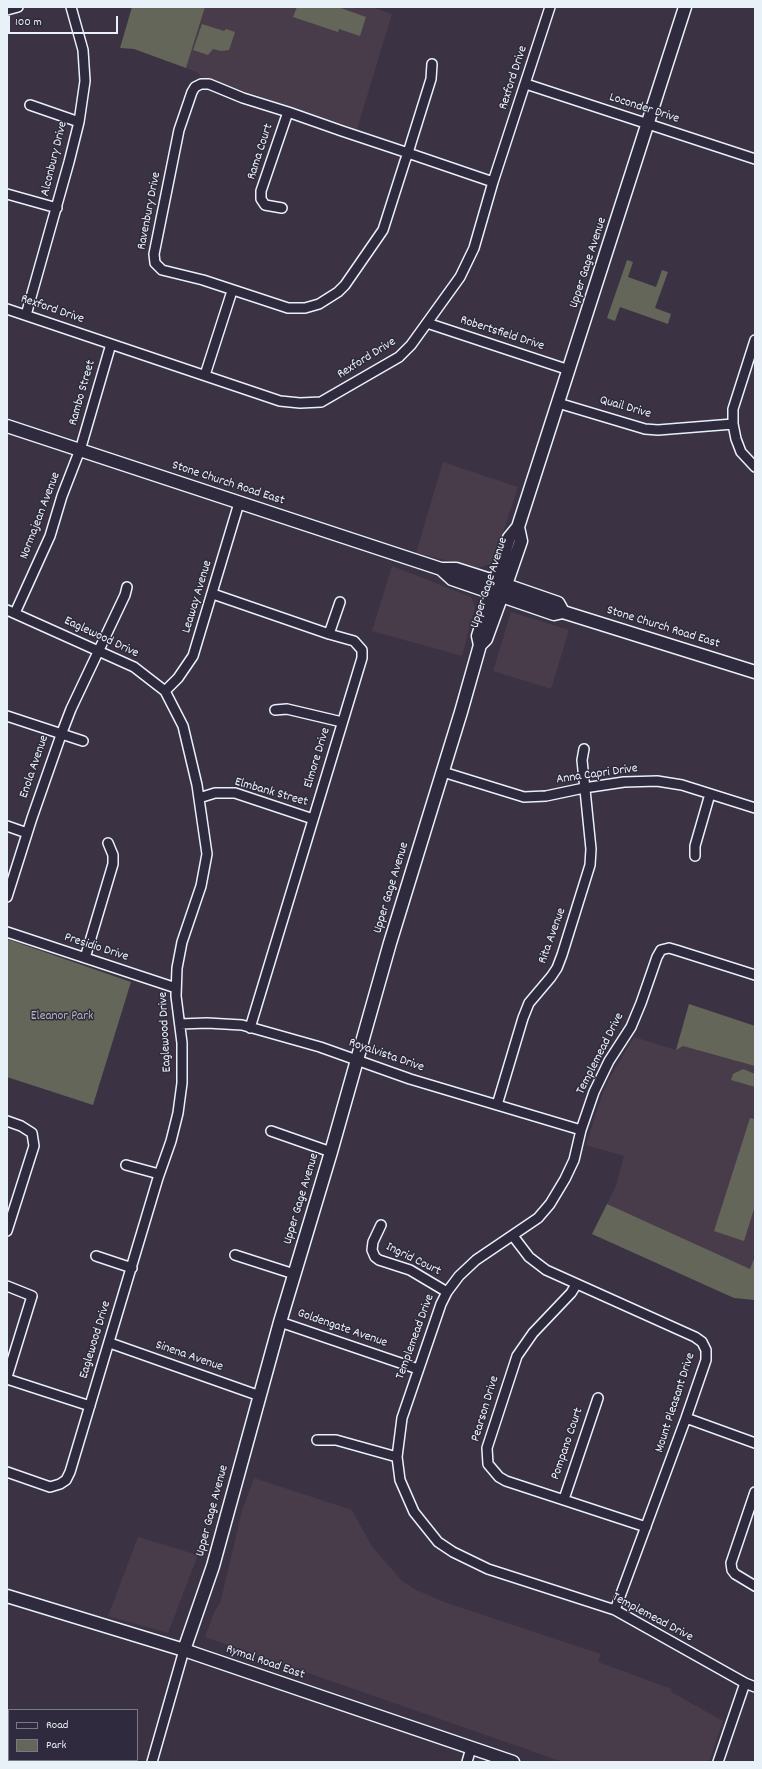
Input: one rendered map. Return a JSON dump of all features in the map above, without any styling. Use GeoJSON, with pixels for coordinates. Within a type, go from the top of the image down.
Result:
{"type":"FeatureCollection","features":[{"type":"Feature","properties":{"kind":"main road","name":"Upper Gage Avenue"},"geometry":{"type":"LineString","coordinates":[[184,1650],[213,1566],[280,1322],[331,1152],[390,943],[443,772],[480,644],[486,640],[499,589],[509,538],[518,527],[685,7]]}},
{"type":"Feature","properties":{"kind":"main road","name":"Stone Church Road East"},"geometry":{"type":"LineString","coordinates":[[7,426],[441,569],[456,569],[554,614],[563,612],[755,672]]}},
{"type":"Feature","properties":{"kind":"main road","name":"Rymal Road East"},"geometry":{"type":"LineString","coordinates":[[7,1596],[184,1650],[513,1762]]}},
{"type":"Feature","properties":{"kind":"street"},"geometry":{"type":"LineString","coordinates":[[7,10],[18,7]]}},
{"type":"Feature","properties":{"kind":"street","name":"Alconbury Drive"},"geometry":{"type":"LineString","coordinates":[[26,315],[57,208],[79,122],[85,81],[83,50],[71,7]]}},
{"type":"Feature","properties":{"kind":"street","name":"Rexford Drive"},"geometry":{"type":"LineString","coordinates":[[7,309],[280,401],[300,403],[321,402],[399,357],[411,345],[460,277],[469,260],[550,7]]}},
{"type":"Feature","properties":{"kind":"street"},"geometry":{"type":"LineString","coordinates":[[408,153],[432,79],[432,64]]}},
{"type":"Feature","properties":{"kind":"street","name":"Ravenbury Drive"},"geometry":{"type":"LineString","coordinates":[[408,153],[383,230],[345,284],[338,292],[319,304],[305,308],[288,308],[232,291],[203,280],[162,270],[155,263],[154,254],[179,130],[192,92],[195,86],[201,84],[209,84],[243,98],[288,112],[493,182]]}},
{"type":"Feature","properties":{"kind":"street","name":"Loconder Drive"},"geometry":{"type":"LineString","coordinates":[[526,84],[755,159]]}},
{"type":"Feature","properties":{"kind":"street"},"geometry":{"type":"LineString","coordinates":[[30,105],[79,122]]}},
{"type":"Feature","properties":{"kind":"street","name":"Rama Court"},"geometry":{"type":"LineString","coordinates":[[282,208],[266,205],[261,199],[261,191],[288,112]]}},
{"type":"Feature","properties":{"kind":"street"},"geometry":{"type":"LineString","coordinates":[[7,194],[57,208]]}},
{"type":"Feature","properties":{"kind":"street"},"geometry":{"type":"LineString","coordinates":[[204,375],[232,291]]}},
{"type":"Feature","properties":{"kind":"street","name":"Robertsfield Drive"},"geometry":{"type":"LineString","coordinates":[[427,323],[569,370]]}},
{"type":"Feature","properties":{"kind":"street"},"geometry":{"type":"LineString","coordinates":[[755,340],[734,405],[733,424],[736,439],[741,452],[755,467]]}},
{"type":"Feature","properties":{"kind":"street","name":"Rambo Street"},"geometry":{"type":"LineString","coordinates":[[80,450],[111,344]]}},
{"type":"Feature","properties":{"kind":"street","name":"Quail Drive"},"geometry":{"type":"LineString","coordinates":[[558,402],[644,429],[658,430],[733,424]]}},
{"type":"Feature","properties":{"kind":"street","name":"Normajean Avenue"},"geometry":{"type":"LineString","coordinates":[[11,612],[50,536],[62,496],[80,450]]}},
{"type":"Feature","properties":{"kind":"street","name":"Leaway Avenue"},"geometry":{"type":"LineString","coordinates":[[165,691],[178,678],[193,656],[213,594],[239,503]]}},
{"type":"Feature","properties":{"kind":"street","name":"Enola Avenue"},"geometry":{"type":"LineString","coordinates":[[7,898],[60,735],[125,595],[127,587]]}},
{"type":"Feature","properties":{"kind":"street","name":"Elmore Drive"},"geometry":{"type":"LineString","coordinates":[[213,594],[329,634],[354,641],[362,650],[362,658],[250,1028]]}},
{"type":"Feature","properties":{"kind":"street"},"geometry":{"type":"LineString","coordinates":[[329,634],[340,602]]}},
{"type":"Feature","properties":{"kind":"street","name":"Eaglewood Drive"},"geometry":{"type":"LineString","coordinates":[[7,1472],[50,1487],[60,1484],[66,1480],[70,1472],[110,1343],[159,1174],[171,1141],[178,1113],[182,1083],[182,1043],[176,988],[176,968],[182,942],[201,886],[206,866],[207,854],[199,798],[183,726],[165,691],[134,667],[99,650],[11,612]]}},
{"type":"Feature","properties":{"kind":"street"},"geometry":{"type":"LineString","coordinates":[[275,710],[287,709],[342,722]]}},
{"type":"Feature","properties":{"kind":"street"},"geometry":{"type":"LineString","coordinates":[[7,716],[60,735],[82,741]]}},
{"type":"Feature","properties":{"kind":"street","name":"Rita Avenue"},"geometry":{"type":"LineString","coordinates":[[497,1105],[523,1018],[529,1003],[557,968],[590,865],[591,849],[582,760],[584,749]]}},
{"type":"Feature","properties":{"kind":"street","name":"Anna Capri Drive"},"geometry":{"type":"LineString","coordinates":[[443,772],[524,797],[546,796],[624,782],[657,781],[682,785],[755,808]]}},
{"type":"Feature","properties":{"kind":"street","name":"Elmbank Street"},"geometry":{"type":"LineString","coordinates":[[199,798],[215,793],[235,793],[313,819]]}},
{"type":"Feature","properties":{"kind":"street"},"geometry":{"type":"LineString","coordinates":[[695,856],[695,846],[710,794]]}},
{"type":"Feature","properties":{"kind":"street"},"geometry":{"type":"LineString","coordinates":[[7,826],[27,833]]}},
{"type":"Feature","properties":{"kind":"street"},"geometry":{"type":"LineString","coordinates":[[85,958],[113,864],[113,854],[108,843]]}},
{"type":"Feature","properties":{"kind":"street","name":"Presidio Drive"},"geometry":{"type":"LineString","coordinates":[[7,932],[176,988]]}},
{"type":"Feature","properties":{"kind":"street","name":"Templemead Drive"},"geometry":{"type":"LineString","coordinates":[[755,974],[669,948],[661,950],[631,1027],[609,1061],[594,1092],[581,1130],[574,1160],[550,1204],[538,1218],[476,1260],[459,1276],[447,1292],[441,1304],[402,1418],[397,1457],[400,1480],[414,1512],[438,1542],[453,1552],[488,1569],[615,1610],[745,1683],[755,1687]]}},
{"type":"Feature","properties":{"kind":"street","name":"Royalvista Drive"},"geometry":{"type":"LineString","coordinates":[[180,1024],[216,1023],[238,1025],[250,1028],[320,1047],[357,1061],[581,1130]]}},
{"type":"Feature","properties":{"kind":"street"},"geometry":{"type":"LineString","coordinates":[[7,1121],[21,1126],[32,1133],[34,1146],[7,1231]]}},
{"type":"Feature","properties":{"kind":"street"},"geometry":{"type":"LineString","coordinates":[[271,1132],[331,1152]]}},
{"type":"Feature","properties":{"kind":"street"},"geometry":{"type":"LineString","coordinates":[[126,1165],[159,1174]]}},
{"type":"Feature","properties":{"kind":"street","name":"Ingrid Court"},"geometry":{"type":"LineString","coordinates":[[381,1225],[373,1242],[372,1250],[375,1257],[379,1260],[410,1270],[447,1292]]}},
{"type":"Feature","properties":{"kind":"street","name":"Mount Pleasant Drive"},"geometry":{"type":"LineString","coordinates":[[513,1236],[526,1254],[539,1266],[576,1285],[695,1337],[702,1342],[706,1350],[706,1360],[686,1418],[615,1610]]}},
{"type":"Feature","properties":{"kind":"street"},"geometry":{"type":"LineString","coordinates":[[235,1255],[294,1274]]}},
{"type":"Feature","properties":{"kind":"street"},"geometry":{"type":"LineString","coordinates":[[96,1256],[132,1268]]}},
{"type":"Feature","properties":{"kind":"street","name":"Pearson Drive"},"geometry":{"type":"LineString","coordinates":[[576,1285],[571,1293],[533,1333],[517,1356],[487,1448],[488,1464],[499,1477],[646,1527]]}},
{"type":"Feature","properties":{"kind":"street"},"geometry":{"type":"LineString","coordinates":[[7,1286],[32,1296],[7,1378],[90,1406]]}},
{"type":"Feature","properties":{"kind":"street","name":"Goldengate Avenue"},"geometry":{"type":"LineString","coordinates":[[280,1322],[418,1369]]}},
{"type":"Feature","properties":{"kind":"street","name":"Sinena Avenue"},"geometry":{"type":"LineString","coordinates":[[110,1343],[260,1396]]}},
{"type":"Feature","properties":{"kind":"street","name":"Pompano Court"},"geometry":{"type":"LineString","coordinates":[[564,1499],[598,1398]]}},
{"type":"Feature","properties":{"kind":"street"},"geometry":{"type":"LineString","coordinates":[[686,1418],[755,1442]]}},
{"type":"Feature","properties":{"kind":"street"},"geometry":{"type":"LineString","coordinates":[[317,1440],[336,1440],[397,1457]]}},
{"type":"Feature","properties":{"kind":"street"},"geometry":{"type":"LineString","coordinates":[[755,1492],[731,1563],[735,1574],[755,1586]]}},
{"type":"Feature","properties":{"kind":"street","name":"Upper Gage Avenue"},"geometry":{"type":"LineString","coordinates":[[152,1762],[184,1650]]}},
{"type":"Feature","properties":{"kind":"street"},"geometry":{"type":"LineString","coordinates":[[718,1762],[745,1683]]}},
{"type":"Feature","properties":{"kind":"street"},"geometry":{"type":"LineString","coordinates":[[467,1762],[471,1748]]}},
{"type":"Feature","properties":{"kind":"shaded area"},"geometry":{"type":"Polygon","coordinates":[[[205,7],[372,7],[392,14],[357,129],[202,77],[197,72],[186,68],[205,7]]]}},
{"type":"Feature","properties":{"kind":"shaded area"},"geometry":{"type":"Polygon","coordinates":[[[443,462],[518,487],[493,563],[478,568],[416,553],[443,462]]]}},
{"type":"Feature","properties":{"kind":"shaded area"},"geometry":{"type":"Polygon","coordinates":[[[392,566],[471,597],[475,607],[462,656],[372,631],[392,566]]]}},
{"type":"Feature","properties":{"kind":"shaded area"},"geometry":{"type":"Polygon","coordinates":[[[511,612],[569,630],[551,689],[493,671],[511,612]]]}},
{"type":"Feature","properties":{"kind":"shaded area"},"geometry":{"type":"Polygon","coordinates":[[[689,1004],[755,1026],[755,1256],[750,1269],[734,1298],[592,1234],[616,1186],[624,1156],[586,1145],[601,1098],[609,1079],[634,1037],[676,1050],[689,1004]]]}},
{"type":"Feature","properties":{"kind":"shaded area"},"geometry":{"type":"Polygon","coordinates":[[[254,1478],[352,1510],[371,1545],[401,1580],[416,1590],[447,1603],[601,1654],[598,1662],[672,1689],[671,1692],[723,1721],[709,1762],[563,1762],[205,1637],[215,1610],[220,1604],[242,1511],[254,1478]]]}},
{"type":"Feature","properties":{"kind":"shaded area"},"geometry":{"type":"Polygon","coordinates":[[[138,1537],[198,1555],[168,1633],[108,1616],[138,1537]]]}},
{"type":"Feature","properties":{"kind":"green space"},"geometry":{"type":"Polygon","coordinates":[[[132,7],[205,7],[186,68],[134,49],[120,48],[132,7]]]}},
{"type":"Feature","properties":{"kind":"green space"},"geometry":{"type":"Polygon","coordinates":[[[297,7],[338,7],[366,17],[360,36],[339,29],[338,32],[293,17],[297,7]]]}},
{"type":"Feature","properties":{"kind":"green space"},"geometry":{"type":"Polygon","coordinates":[[[202,24],[224,31],[226,29],[235,32],[229,50],[221,51],[213,49],[208,55],[193,50],[202,24]]]}},
{"type":"Feature","properties":{"kind":"green space"},"geometry":{"type":"Polygon","coordinates":[[[627,260],[633,262],[628,277],[656,287],[662,270],[668,272],[655,308],[671,314],[668,324],[620,307],[615,321],[607,318],[627,260]]]}},
{"type":"Feature","properties":{"kind":"green space","name":"Eleanor Park"},"geometry":{"type":"Polygon","coordinates":[[[7,939],[131,982],[93,1105],[7,1077],[7,939]]]}},
{"type":"Feature","properties":{"kind":"green space"},"geometry":{"type":"Polygon","coordinates":[[[689,1004],[755,1026],[755,1066],[683,1046],[676,1050],[689,1004]]]}},
{"type":"Feature","properties":{"kind":"green space"},"geometry":{"type":"Polygon","coordinates":[[[743,1069],[755,1074],[755,1087],[731,1080],[733,1074],[743,1069]]]}},
{"type":"Feature","properties":{"kind":"green space"},"geometry":{"type":"Polygon","coordinates":[[[750,1118],[755,1119],[755,1206],[744,1241],[714,1231],[750,1118]]]}},
{"type":"Feature","properties":{"kind":"green space"},"geometry":{"type":"Polygon","coordinates":[[[607,1204],[750,1269],[755,1256],[755,1300],[734,1298],[592,1234],[607,1204]]]}}]}
